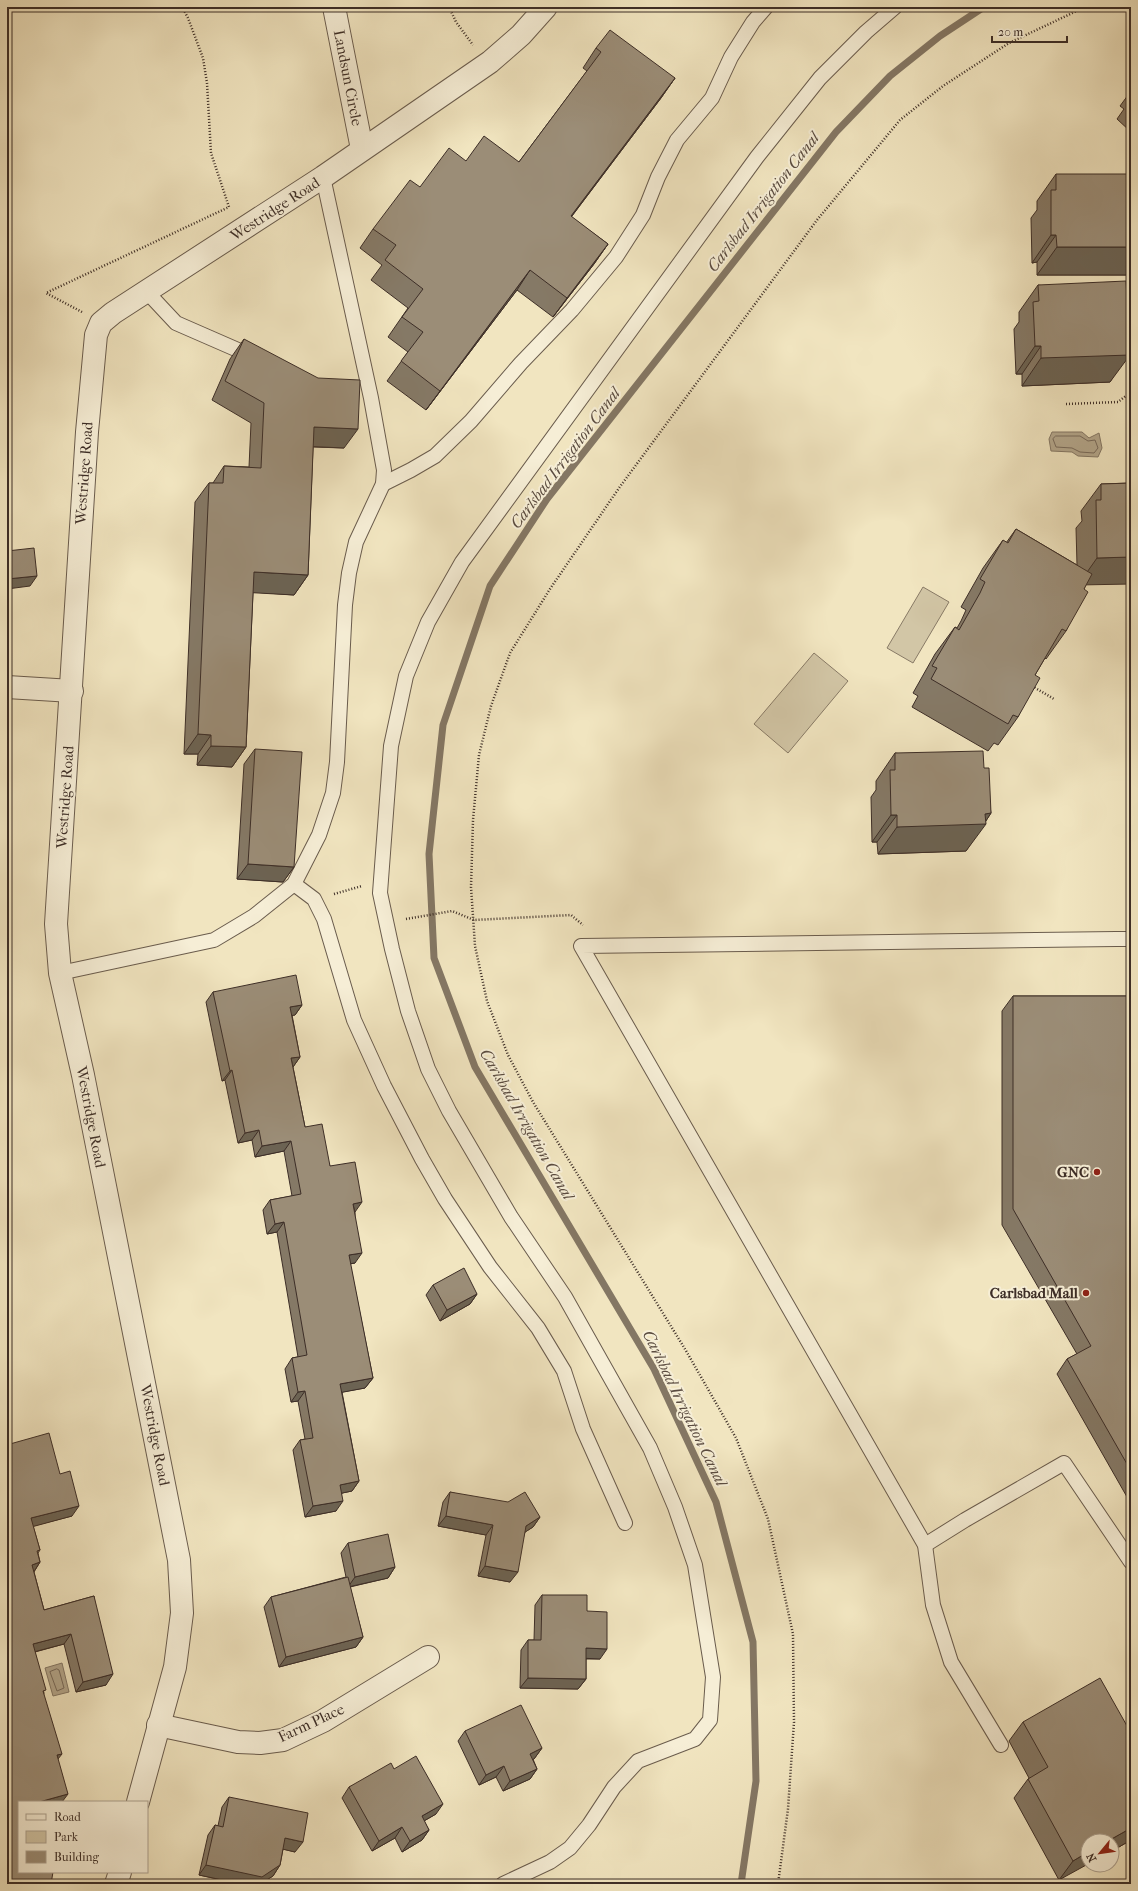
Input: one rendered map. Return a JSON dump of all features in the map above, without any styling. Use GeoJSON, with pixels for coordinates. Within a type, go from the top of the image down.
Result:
{"type":"FeatureCollection","features":[{"type":"Feature","properties":{"kind":"street","name":"Landsun Circle"},"geometry":{"type":"LineString","coordinates":[[334,7],[362,149]]}},
{"type":"Feature","properties":{"kind":"street","name":"Westridge Road"},"geometry":{"type":"LineString","coordinates":[[138,1801],[175,1667],[182,1613],[179,1560],[83,1075],[60,973],[56,924],[72,691],[87,424],[96,335],[101,323],[113,313],[323,177],[490,62],[521,35],[546,7]]}},
{"type":"Feature","properties":{"kind":"street"},"geometry":{"type":"LineString","coordinates":[[7,687],[72,691]]}},
{"type":"Feature","properties":{"kind":"street","name":"Farm Place"},"geometry":{"type":"LineString","coordinates":[[158,1725],[238,1742],[260,1743],[282,1740],[323,1721],[428,1657]]}},
{"type":"Feature","properties":{"kind":"street"},"geometry":{"type":"LineString","coordinates":[[116,1884],[120,1873]]}},
{"type":"Feature","properties":{"kind":"lane"},"geometry":{"type":"LineString","coordinates":[[383,484],[435,456],[471,421],[521,362],[572,310],[616,257],[643,215],[658,177],[677,140],[712,98],[731,57],[753,22],[766,7]]}},
{"type":"Feature","properties":{"kind":"lane"},"geometry":{"type":"LineString","coordinates":[[503,1884],[550,1862],[570,1848],[589,1825],[614,1787],[638,1761],[695,1739],[710,1720],[713,1677],[695,1565],[675,1507],[650,1448],[565,1297],[511,1217],[442,1097],[428,1068],[408,1011],[380,892],[391,746],[406,676],[428,622],[462,562],[757,157],[820,78],[866,32],[895,7]]}},
{"type":"Feature","properties":{"kind":"lane"},"geometry":{"type":"LineString","coordinates":[[60,973],[214,940],[254,916],[294,884],[320,835],[333,793],[337,754],[345,605],[349,573],[356,542],[383,484],[384,470],[372,398],[323,177]]}},
{"type":"Feature","properties":{"kind":"lane"},"geometry":{"type":"LineString","coordinates":[[147,292],[176,322],[263,361]]}},
{"type":"Feature","properties":{"kind":"lane"},"geometry":{"type":"LineString","coordinates":[[294,884],[314,899],[324,919],[354,1020],[384,1086],[445,1198],[490,1267],[538,1328],[564,1371],[571,1388],[583,1429],[625,1523]]}},
{"type":"Feature","properties":{"kind":"lane"},"geometry":{"type":"LineString","coordinates":[[1001,1746],[952,1662],[933,1605],[925,1545],[581,946],[1131,938]]}},
{"type":"Feature","properties":{"kind":"lane"},"geometry":{"type":"LineString","coordinates":[[925,1545],[965,1520],[1064,1463],[1131,1562]]}},
{"type":"Feature","properties":{"kind":"path"},"geometry":{"type":"LineString","coordinates":[[101,323],[46,292],[229,207],[211,153],[207,83],[203,58],[188,18],[182,7]]}},
{"type":"Feature","properties":{"kind":"path"},"geometry":{"type":"LineString","coordinates":[[449,7],[456,22],[475,47]]}},
{"type":"Feature","properties":{"kind":"path"},"geometry":{"type":"LineString","coordinates":[[778,1884],[788,1809],[794,1722],[793,1634],[768,1519],[736,1438],[685,1349],[533,1102],[508,1055],[488,1001],[475,946],[471,887],[473,820],[479,755],[491,706],[510,653],[550,589],[619,488],[817,220],[900,120],[943,86],[1009,43],[1085,7]]}},
{"type":"Feature","properties":{"kind":"path"},"geometry":{"type":"LineString","coordinates":[[1066,404],[1118,402],[1131,392]]}},
{"type":"Feature","properties":{"kind":"path"},"geometry":{"type":"LineString","coordinates":[[1028,684],[1054,699]]}},
{"type":"Feature","properties":{"kind":"path"},"geometry":{"type":"LineString","coordinates":[[314,899],[381,881]]}},
{"type":"Feature","properties":{"kind":"path"},"geometry":{"type":"LineString","coordinates":[[387,922],[452,912],[474,920],[571,915],[606,945]]}},
{"type":"Feature","properties":{"kind":"green space"},"geometry":{"type":"Polygon","coordinates":[[[923,587],[949,602],[913,663],[887,648],[923,587]]]}},
{"type":"Feature","properties":{"kind":"green space"},"geometry":{"type":"Polygon","coordinates":[[[814,653],[848,681],[788,753],[754,724],[814,653]]]}},
{"type":"Feature","properties":{"kind":"water"},"geometry":{"type":"Polygon","coordinates":[[[1052,432],[1082,432],[1089,438],[1099,433],[1102,448],[1098,457],[1078,456],[1072,452],[1051,451],[1049,439],[1052,432]]]}},
{"type":"Feature","properties":{"kind":"water"},"geometry":{"type":"Polygon","coordinates":[[[62,1663],[69,1692],[53,1696],[45,1668],[62,1663]]]}},
{"type":"Feature","properties":{"kind":"building"},"geometry":{"type":"Polygon","coordinates":[[[610,30],[675,78],[571,216],[608,244],[567,298],[530,270],[440,391],[401,361],[423,332],[402,317],[423,289],[385,260],[396,245],[373,229],[410,180],[420,187],[449,148],[466,161],[484,136],[519,162],[601,52],[596,48],[610,30]]]}},
{"type":"Feature","properties":{"kind":"building"},"geometry":{"type":"Polygon","coordinates":[[[1056,174],[1131,174],[1131,247],[1057,247],[1056,235],[1051,235],[1051,190],[1056,190],[1056,174]]]}},
{"type":"Feature","properties":{"kind":"building"},"geometry":{"type":"Polygon","coordinates":[[[1126,281],[1127,299],[1131,299],[1130,355],[1041,358],[1041,346],[1035,346],[1033,302],[1039,301],[1038,285],[1126,281]]]}},
{"type":"Feature","properties":{"kind":"building"},"geometry":{"type":"Polygon","coordinates":[[[244,339],[318,378],[360,380],[358,429],[314,427],[308,575],[254,572],[246,747],[211,746],[211,735],[198,734],[209,483],[223,483],[224,466],[261,468],[264,403],[225,381],[244,339]]]}},
{"type":"Feature","properties":{"kind":"building"},"geometry":{"type":"Polygon","coordinates":[[[1131,483],[1131,557],[1097,558],[1096,500],[1101,500],[1101,484],[1131,483]]]}},
{"type":"Feature","properties":{"kind":"building"},"geometry":{"type":"Polygon","coordinates":[[[1016,529],[1092,574],[1084,589],[1088,592],[1066,631],[1062,629],[1035,675],[1040,678],[1018,717],[1013,715],[1008,724],[931,679],[937,668],[932,666],[955,627],[959,630],[980,593],[985,582],[980,579],[1003,540],[1008,543],[1016,529]]]}},
{"type":"Feature","properties":{"kind":"building"},"geometry":{"type":"Polygon","coordinates":[[[34,548],[37,576],[7,579],[7,551],[34,548]]]}},
{"type":"Feature","properties":{"kind":"building"},"geometry":{"type":"Polygon","coordinates":[[[255,749],[302,752],[294,867],[248,864],[255,749]]]}},
{"type":"Feature","properties":{"kind":"building"},"geometry":{"type":"Polygon","coordinates":[[[983,751],[984,768],[989,768],[991,813],[985,814],[986,824],[897,827],[897,815],[891,815],[890,770],[895,770],[895,753],[983,751]]]}},
{"type":"Feature","properties":{"kind":"building"},"geometry":{"type":"Polygon","coordinates":[[[296,975],[302,1005],[290,1007],[300,1057],[291,1058],[305,1127],[322,1124],[330,1166],[355,1162],[362,1202],[353,1204],[362,1253],[349,1255],[373,1378],[340,1384],[359,1481],[340,1485],[343,1501],[313,1506],[300,1440],[313,1438],[305,1391],[298,1392],[292,1358],[307,1355],[284,1222],[275,1224],[270,1200],[301,1194],[291,1141],[262,1146],[259,1130],[245,1133],[232,1070],[230,1071],[213,992],[296,975]]]}},
{"type":"Feature","properties":{"kind":"building","name":"Carlsbad Mall"},"geometry":{"type":"Polygon","coordinates":[[[1013,996],[1131,996],[1131,1471],[1067,1359],[1091,1346],[1013,1209],[1013,996]]]}},
{"type":"Feature","properties":{"kind":"building"},"geometry":{"type":"Polygon","coordinates":[[[464,1268],[477,1294],[447,1310],[433,1285],[464,1268]]]}},
{"type":"Feature","properties":{"kind":"building"},"geometry":{"type":"Polygon","coordinates":[[[49,1433],[60,1474],[70,1471],[79,1506],[31,1518],[40,1550],[37,1551],[40,1562],[32,1565],[44,1610],[94,1596],[113,1674],[83,1682],[71,1634],[33,1644],[46,1690],[43,1691],[62,1754],[57,1755],[68,1794],[43,1801],[18,1801],[18,1873],[53,1873],[51,1884],[7,1884],[7,1434],[10,1444],[49,1433]]]}},
{"type":"Feature","properties":{"kind":"building"},"geometry":{"type":"Polygon","coordinates":[[[450,1492],[508,1502],[525,1492],[540,1517],[526,1526],[518,1572],[485,1566],[493,1525],[446,1516],[450,1492]]]}},
{"type":"Feature","properties":{"kind":"building"},"geometry":{"type":"Polygon","coordinates":[[[388,1534],[395,1567],[355,1577],[348,1543],[388,1534]]]}},
{"type":"Feature","properties":{"kind":"building"},"geometry":{"type":"Polygon","coordinates":[[[348,1577],[363,1637],[286,1657],[271,1597],[348,1577]]]}},
{"type":"Feature","properties":{"kind":"building"},"geometry":{"type":"Polygon","coordinates":[[[542,1595],[587,1595],[587,1611],[607,1612],[607,1649],[586,1648],[586,1679],[528,1678],[528,1640],[541,1640],[542,1595]]]}},
{"type":"Feature","properties":{"kind":"building"},"geometry":{"type":"Polygon","coordinates":[[[1100,1678],[1131,1733],[1131,1828],[1120,1834],[1120,1833],[1080,1833],[1080,1857],[1073,1861],[1028,1779],[1048,1767],[1023,1722],[1100,1678]]]}},
{"type":"Feature","properties":{"kind":"building"},"geometry":{"type":"Polygon","coordinates":[[[521,1705],[542,1748],[530,1754],[537,1769],[510,1781],[504,1766],[486,1775],[465,1731],[521,1705]]]}},
{"type":"Feature","properties":{"kind":"building"},"geometry":{"type":"Polygon","coordinates":[[[416,1756],[443,1804],[422,1816],[429,1830],[410,1841],[402,1827],[379,1841],[349,1787],[391,1763],[394,1769],[416,1756]]]}},
{"type":"Feature","properties":{"kind":"building"},"geometry":{"type":"Polygon","coordinates":[[[229,1797],[308,1813],[303,1842],[285,1838],[280,1865],[262,1877],[206,1865],[215,1825],[223,1827],[229,1797]]]}},
{"type":"Feature","properties":{"kind":"waterway","name":"Carlsbad Irrigation Canal"},"geometry":{"type":"LineString","coordinates":[[741,1884],[756,1781],[753,1642],[716,1502],[654,1369],[475,1067],[434,958],[429,854],[443,725],[490,586],[547,499],[836,132],[890,76],[940,36],[984,7]]}},
{"type":"Feature","properties":{"kind":"place","name":"GNC"},"geometry":{"type":"Point","coordinates":[1097,1172]}},
{"type":"Feature","properties":{"kind":"place","name":"Carlsbad Mall"},"geometry":{"type":"Point","coordinates":[1086,1293]}}]}
